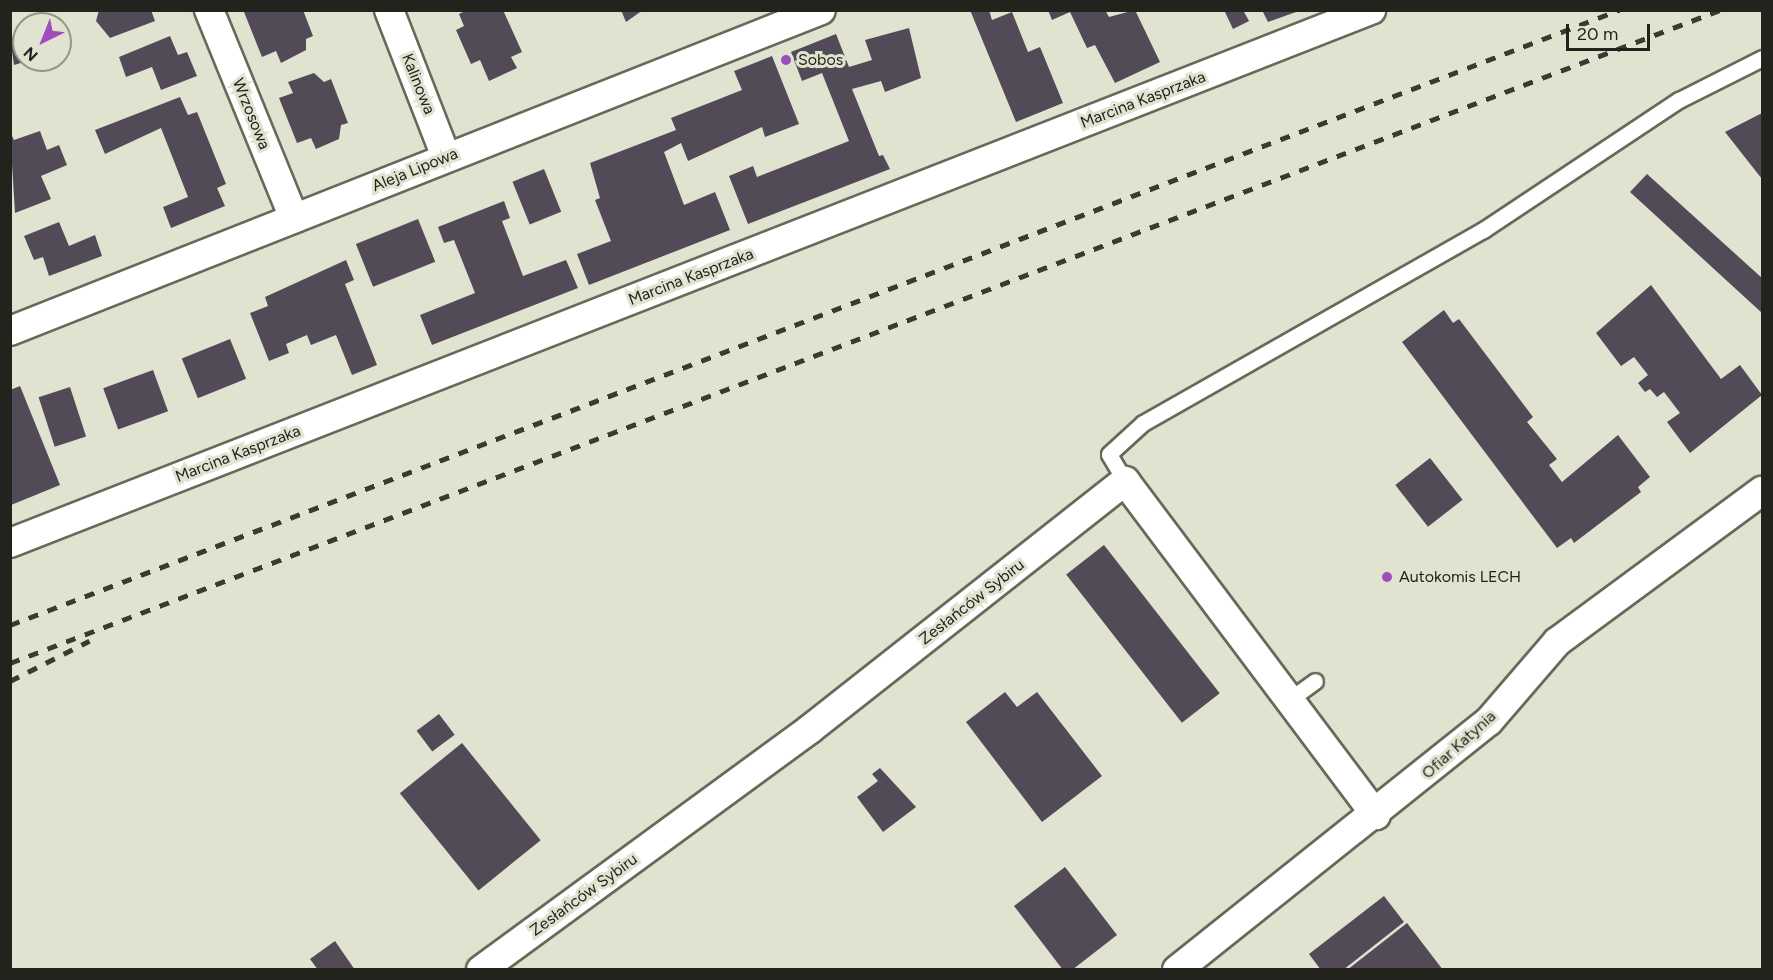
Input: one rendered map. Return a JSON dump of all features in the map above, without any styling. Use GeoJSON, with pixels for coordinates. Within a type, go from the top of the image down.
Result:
{"type":"FeatureCollection","features":[{"type":"Feature","properties":{"kind":"street","name":"Wrzosowa"},"geometry":{"type":"LineString","coordinates":[[209,10],[294,218]]}},
{"type":"Feature","properties":{"kind":"street","name":"Kalinowa"},"geometry":{"type":"LineString","coordinates":[[389,10],[446,157]]}},
{"type":"Feature","properties":{"kind":"street","name":"Aleja Lipowa"},"geometry":{"type":"LineString","coordinates":[[12,327],[446,157],[762,21],[821,10]]}},
{"type":"Feature","properties":{"kind":"street","name":"Marcina Kasprzaka"},"geometry":{"type":"LineString","coordinates":[[10,543],[1371,10]]}},
{"type":"Feature","properties":{"kind":"street"},"geometry":{"type":"LineString","coordinates":[[1125,481],[1376,815]]}},
{"type":"Feature","properties":{"kind":"street","name":"Zesłańców Sybiru"},"geometry":{"type":"LineString","coordinates":[[481,969],[810,729],[1125,481]]}},
{"type":"Feature","properties":{"kind":"street","name":"Ofiar Katynia"},"geometry":{"type":"LineString","coordinates":[[1177,969],[1376,815],[1489,721],[1557,642],[1762,491]]}},
{"type":"Feature","properties":{"kind":"lane"},"geometry":{"type":"LineString","coordinates":[[1125,481],[1109,454],[1143,423],[1483,230],[1679,99],[1762,58]]}},
{"type":"Feature","properties":{"kind":"lane"},"geometry":{"type":"LineString","coordinates":[[1289,700],[1315,681]]}},
{"type":"Feature","properties":{"kind":"building"},"geometry":{"type":"Polygon","coordinates":[[[99,10],[151,10],[155,21],[110,38],[96,21],[99,10]]]}},
{"type":"Feature","properties":{"kind":"building"},"geometry":{"type":"Polygon","coordinates":[[[303,10],[313,36],[306,39],[306,50],[281,63],[276,51],[262,57],[244,12],[303,10]]]}},
{"type":"Feature","properties":{"kind":"building"},"geometry":{"type":"Polygon","coordinates":[[[467,10],[503,10],[522,52],[511,57],[517,68],[489,81],[480,60],[471,64],[456,30],[464,26],[459,14],[467,10]]]}},
{"type":"Feature","properties":{"kind":"building"},"geometry":{"type":"Polygon","coordinates":[[[621,10],[643,10],[626,22],[621,10]]]}},
{"type":"Feature","properties":{"kind":"building"},"geometry":{"type":"Polygon","coordinates":[[[970,10],[989,10],[992,20],[1012,12],[1028,52],[1040,47],[1063,103],[1016,122],[970,10]]]}},
{"type":"Feature","properties":{"kind":"building"},"geometry":{"type":"Polygon","coordinates":[[[1048,10],[1105,10],[1109,17],[1135,10],[1160,62],[1115,83],[1095,45],[1087,48],[1070,12],[1052,20],[1048,10]]]}},
{"type":"Feature","properties":{"kind":"building"},"geometry":{"type":"Polygon","coordinates":[[[1224,10],[1243,10],[1249,21],[1233,29],[1224,10]]]}},
{"type":"Feature","properties":{"kind":"building"},"geometry":{"type":"Polygon","coordinates":[[[1262,10],[1299,10],[1299,11],[1268,22],[1262,10]]]}},
{"type":"Feature","properties":{"kind":"building"},"geometry":{"type":"Polygon","coordinates":[[[909,28],[921,78],[885,92],[881,81],[852,89],[879,156],[883,155],[890,169],[748,224],[729,176],[753,166],[757,177],[849,141],[822,73],[802,81],[791,52],[836,34],[849,67],[872,60],[865,40],[909,28]]]}},
{"type":"Feature","properties":{"kind":"building"},"geometry":{"type":"Polygon","coordinates":[[[170,36],[178,55],[187,52],[197,76],[161,90],[152,67],[126,77],[119,57],[170,36]]]}},
{"type":"Feature","properties":{"kind":"building"},"geometry":{"type":"Polygon","coordinates":[[[772,56],[799,124],[765,137],[762,127],[688,161],[681,143],[664,152],[684,205],[715,192],[730,230],[589,285],[577,254],[611,241],[595,200],[600,198],[590,163],[676,130],[671,118],[742,90],[734,71],[772,56]]]}},
{"type":"Feature","properties":{"kind":"building"},"geometry":{"type":"Polygon","coordinates":[[[314,73],[324,82],[331,79],[348,123],[341,125],[339,139],[316,149],[311,138],[297,143],[279,98],[293,93],[288,82],[314,73]]]}},
{"type":"Feature","properties":{"kind":"building"},"geometry":{"type":"Polygon","coordinates":[[[180,97],[188,115],[197,112],[226,184],[217,188],[225,206],[171,228],[163,207],[188,197],[161,128],[105,154],[95,130],[180,97]]]}},
{"type":"Feature","properties":{"kind":"building"},"geometry":{"type":"Polygon","coordinates":[[[1762,113],[1762,179],[1725,132],[1762,113]]]}},
{"type":"Feature","properties":{"kind":"building"},"geometry":{"type":"Polygon","coordinates":[[[40,131],[47,150],[59,145],[67,165],[41,176],[51,199],[15,213],[10,132],[14,140],[40,131]]]}},
{"type":"Feature","properties":{"kind":"building"},"geometry":{"type":"Polygon","coordinates":[[[544,169],[561,212],[530,224],[512,182],[544,169]]]}},
{"type":"Feature","properties":{"kind":"building"},"geometry":{"type":"Polygon","coordinates":[[[1647,174],[1762,278],[1762,313],[1630,192],[1647,174]]]}},
{"type":"Feature","properties":{"kind":"building"},"geometry":{"type":"Polygon","coordinates":[[[504,201],[510,218],[502,221],[523,276],[566,260],[578,288],[432,345],[420,315],[475,293],[454,240],[444,243],[438,227],[504,201]]]}},
{"type":"Feature","properties":{"kind":"building"},"geometry":{"type":"Polygon","coordinates":[[[418,219],[435,262],[373,287],[356,244],[418,219]]]}},
{"type":"Feature","properties":{"kind":"building"},"geometry":{"type":"Polygon","coordinates":[[[59,222],[69,246],[95,235],[102,256],[49,276],[43,257],[34,260],[24,236],[59,222]]]}},
{"type":"Feature","properties":{"kind":"building"},"geometry":{"type":"Polygon","coordinates":[[[346,260],[354,280],[345,284],[377,365],[352,375],[336,335],[311,345],[307,335],[286,344],[289,353],[269,361],[250,313],[268,306],[265,297],[346,260]]]}},
{"type":"Feature","properties":{"kind":"building"},"geometry":{"type":"Polygon","coordinates":[[[1651,285],[1721,379],[1740,365],[1762,395],[1690,453],[1667,422],[1680,413],[1664,392],[1657,397],[1650,389],[1645,392],[1638,383],[1648,375],[1634,357],[1621,366],[1596,333],[1651,285]]]}},
{"type":"Feature","properties":{"kind":"building"},"geometry":{"type":"Polygon","coordinates":[[[1444,310],[1453,323],[1459,319],[1533,417],[1527,422],[1557,459],[1549,465],[1562,482],[1618,435],[1650,477],[1638,487],[1641,492],[1574,543],[1571,538],[1557,548],[1402,342],[1444,310]]]}},
{"type":"Feature","properties":{"kind":"building"},"geometry":{"type":"Polygon","coordinates":[[[230,339],[246,379],[198,398],[182,358],[230,339]]]}},
{"type":"Feature","properties":{"kind":"building"},"geometry":{"type":"Polygon","coordinates":[[[153,370],[168,411],[118,429],[103,388],[153,370]]]}},
{"type":"Feature","properties":{"kind":"building"},"geometry":{"type":"Polygon","coordinates":[[[20,386],[60,485],[11,505],[10,390],[20,386]]]}},
{"type":"Feature","properties":{"kind":"building"},"geometry":{"type":"Polygon","coordinates":[[[70,387],[86,436],[55,447],[39,397],[70,387]]]}},
{"type":"Feature","properties":{"kind":"building"},"geometry":{"type":"Polygon","coordinates":[[[1430,458],[1463,500],[1428,527],[1395,485],[1430,458]]]}},
{"type":"Feature","properties":{"kind":"building"},"geometry":{"type":"Polygon","coordinates":[[[1104,545],[1220,693],[1182,723],[1066,575],[1104,545]]]}},
{"type":"Feature","properties":{"kind":"building"},"geometry":{"type":"Polygon","coordinates":[[[1005,692],[1017,707],[1037,692],[1102,776],[1042,822],[966,722],[1005,692]]]}},
{"type":"Feature","properties":{"kind":"building"},"geometry":{"type":"Polygon","coordinates":[[[439,714],[455,735],[432,752],[417,731],[439,714]]]}},
{"type":"Feature","properties":{"kind":"building"},"geometry":{"type":"Polygon","coordinates":[[[462,743],[541,840],[478,890],[400,793],[462,743]]]}},
{"type":"Feature","properties":{"kind":"building"},"geometry":{"type":"Polygon","coordinates":[[[880,768],[916,807],[883,832],[857,797],[878,781],[872,774],[880,768]]]}},
{"type":"Feature","properties":{"kind":"building"},"geometry":{"type":"Polygon","coordinates":[[[1065,867],[1117,935],[1072,970],[1063,970],[1014,906],[1065,867]]]}},
{"type":"Feature","properties":{"kind":"building"},"geometry":{"type":"Polygon","coordinates":[[[1384,896],[1404,922],[1343,970],[1321,970],[1309,954],[1384,896]]]}},
{"type":"Feature","properties":{"kind":"building"},"geometry":{"type":"Polygon","coordinates":[[[1407,923],[1443,970],[1347,970],[1407,923]]]}},
{"type":"Feature","properties":{"kind":"building"},"geometry":{"type":"Polygon","coordinates":[[[335,941],[355,970],[318,970],[310,959],[335,941]]]}},
{"type":"Feature","properties":{"kind":"railway"},"geometry":{"type":"LineString","coordinates":[[10,625],[1619,10]]}},
{"type":"Feature","properties":{"kind":"railway"},"geometry":{"type":"LineString","coordinates":[[10,663],[1720,10]]}},
{"type":"Feature","properties":{"kind":"railway"},"geometry":{"type":"LineString","coordinates":[[10,681],[89,641]]}},
{"type":"Feature","properties":{"kind":"place","name":"Sobos"},"geometry":{"type":"Point","coordinates":[786,60]}},
{"type":"Feature","properties":{"kind":"place","name":"Autokomis LECH"},"geometry":{"type":"Point","coordinates":[1387,577]}}]}
